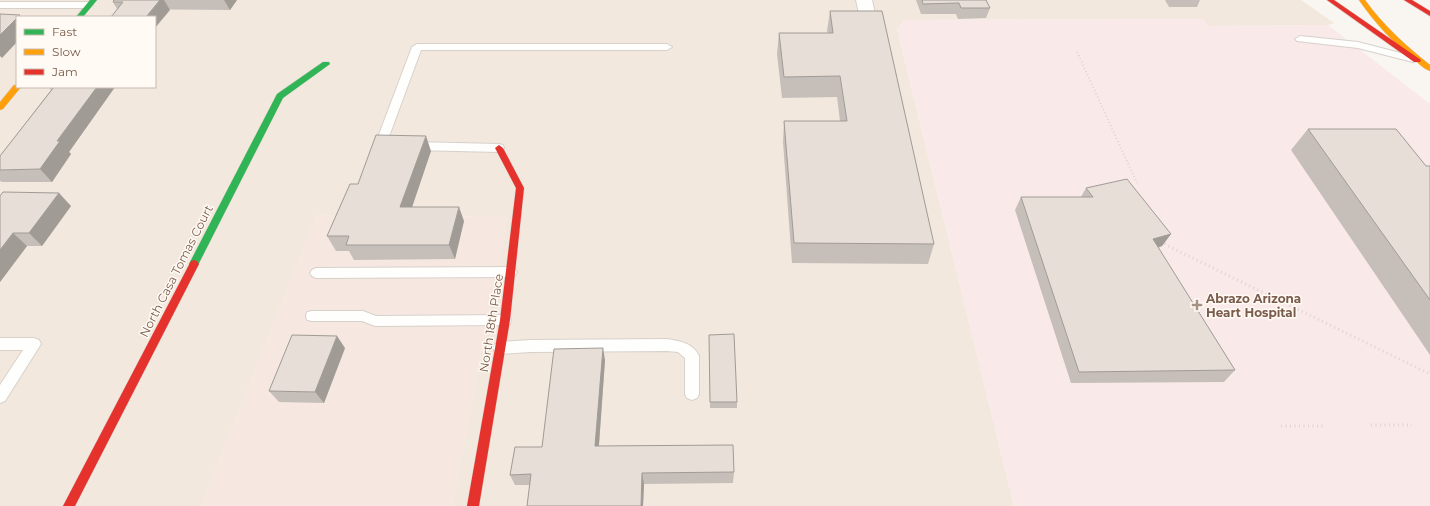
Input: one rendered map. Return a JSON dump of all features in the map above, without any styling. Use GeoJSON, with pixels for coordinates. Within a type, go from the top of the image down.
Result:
{"type":"FeatureCollection","features":[{"type":"Feature","properties":{"kind":"main road"},"geometry":{"type":"LineString","coordinates":[[1330,0],[1430,69]]}},
{"type":"Feature","properties":{"kind":"main road"},"geometry":{"type":"LineString","coordinates":[[1362,0],[1417,60]]}},
{"type":"Feature","properties":{"kind":"main road"},"geometry":{"type":"LineString","coordinates":[[1407,0],[1430,14]]}},
{"type":"Feature","properties":{"kind":"main road"},"geometry":{"type":"LineString","coordinates":[[80,16],[92,3]]}},
{"type":"Feature","properties":{"kind":"main road","name":"North Casa Tomas Court"},"geometry":{"type":"LineString","coordinates":[[69,506],[280,96],[326,64]]}},
{"type":"Feature","properties":{"kind":"main road","name":"North 18th Place"},"geometry":{"type":"LineString","coordinates":[[473,506],[505,320],[520,188],[499,148]]}},
{"type":"Feature","properties":{"kind":"street"},"geometry":{"type":"LineString","coordinates":[[864,0],[868,18]]}},
{"type":"Feature","properties":{"kind":"lane"},"geometry":{"type":"LineString","coordinates":[[0,5],[92,3]]}},
{"type":"Feature","properties":{"kind":"lane"},"geometry":{"type":"LineString","coordinates":[[1300,39],[1358,45],[1417,60]]}},
{"type":"Feature","properties":{"kind":"lane"},"geometry":{"type":"LineString","coordinates":[[499,148],[380,145],[417,47],[667,46]]}},
{"type":"Feature","properties":{"kind":"lane"},"geometry":{"type":"LineString","coordinates":[[316,273],[511,272]]}},
{"type":"Feature","properties":{"kind":"lane"},"geometry":{"type":"LineString","coordinates":[[312,316],[363,316],[375,321],[505,320]]}},
{"type":"Feature","properties":{"kind":"lane"},"geometry":{"type":"LineString","coordinates":[[0,344],[34,344],[0,397]]}},
{"type":"Feature","properties":{"kind":"lane"},"geometry":{"type":"LineString","coordinates":[[500,348],[530,346],[667,345],[681,347],[692,356],[692,394]]}},
{"type":"Feature","properties":{"kind":"path"},"geometry":{"type":"LineString","coordinates":[[1077,52],[1137,183]]}},
{"type":"Feature","properties":{"kind":"path"},"geometry":{"type":"LineString","coordinates":[[1161,239],[1166,245],[1430,374]]}},
{"type":"Feature","properties":{"kind":"path"},"geometry":{"type":"LineString","coordinates":[[1371,425],[1412,425]]}},
{"type":"Feature","properties":{"kind":"path"},"geometry":{"type":"LineString","coordinates":[[1281,426],[1326,426]]}},
{"type":"Feature","properties":{"kind":"shaded area"},"geometry":{"type":"Polygon","coordinates":[[[0,0],[1301,0],[1334,23],[1328,25],[1207,26],[1203,19],[904,20],[897,29],[1014,506],[452,506],[507,217],[317,215],[201,506],[0,506],[0,0]]]}},
{"type":"Feature","properties":{"kind":"shaded area","name":"Abrazo Arizona Heart Hospital"},"geometry":{"type":"Polygon","coordinates":[[[1203,19],[1207,26],[1328,25],[1430,104],[1430,506],[1014,506],[897,29],[904,20],[1203,19]]]}},
{"type":"Feature","properties":{"kind":"shaded area"},"geometry":{"type":"Polygon","coordinates":[[[317,215],[507,217],[452,506],[201,506],[317,215]]]}},
{"type":"Feature","properties":{"kind":"building"},"geometry":{"type":"Polygon","coordinates":[[[114,0],[160,0],[147,16],[112,16],[123,2],[113,2],[114,0]]]}},
{"type":"Feature","properties":{"kind":"building"},"geometry":{"type":"Polygon","coordinates":[[[922,0],[986,0],[990,8],[961,8],[959,3],[923,4],[922,0]]]}},
{"type":"Feature","properties":{"kind":"building"},"geometry":{"type":"Polygon","coordinates":[[[830,11],[882,11],[934,244],[794,243],[784,121],[847,121],[840,76],[784,77],[779,33],[833,33],[830,11]]]}},
{"type":"Feature","properties":{"kind":"building"},"geometry":{"type":"Polygon","coordinates":[[[0,14],[20,15],[16,16],[16,19],[0,35],[0,14]]]}},
{"type":"Feature","properties":{"kind":"building"},"geometry":{"type":"Polygon","coordinates":[[[53,88],[96,88],[57,141],[60,141],[40,169],[0,170],[0,156],[53,88]]]}},
{"type":"Feature","properties":{"kind":"building"},"geometry":{"type":"Polygon","coordinates":[[[1308,129],[1396,129],[1426,166],[1430,166],[1430,300],[1308,129]]]}},
{"type":"Feature","properties":{"kind":"building"},"geometry":{"type":"Polygon","coordinates":[[[376,135],[426,136],[400,207],[459,207],[449,245],[346,245],[349,236],[327,236],[350,184],[358,184],[376,135]]]}},
{"type":"Feature","properties":{"kind":"building"},"geometry":{"type":"Polygon","coordinates":[[[1127,179],[1171,234],[1153,239],[1235,370],[1079,372],[1021,197],[1093,197],[1086,188],[1127,179]]]}},
{"type":"Feature","properties":{"kind":"building"},"geometry":{"type":"Polygon","coordinates":[[[3,192],[59,193],[29,233],[13,233],[0,250],[0,196],[3,192]]]}},
{"type":"Feature","properties":{"kind":"building"},"geometry":{"type":"Polygon","coordinates":[[[734,334],[737,402],[710,402],[709,335],[734,334]]]}},
{"type":"Feature","properties":{"kind":"building"},"geometry":{"type":"Polygon","coordinates":[[[292,335],[337,336],[315,392],[269,391],[292,335]]]}},
{"type":"Feature","properties":{"kind":"building"},"geometry":{"type":"Polygon","coordinates":[[[603,348],[595,446],[733,445],[734,472],[642,473],[641,506],[527,506],[531,474],[510,475],[515,447],[542,447],[554,349],[603,348]]]}},
{"type":"Feature","properties":{"kind":"traffic: fast"},"geometry":{"type":"LineString","coordinates":[[80,16],[94,0]]}},
{"type":"Feature","properties":{"kind":"traffic: fast"},"geometry":{"type":"LineString","coordinates":[[194,264],[280,96],[326,64]]}},
{"type":"Feature","properties":{"kind":"traffic: slow"},"geometry":{"type":"LineString","coordinates":[[1362,0],[1393,38],[1430,69]]}},
{"type":"Feature","properties":{"kind":"traffic: slow"},"geometry":{"type":"LineString","coordinates":[[0,107],[16,88]]}},
{"type":"Feature","properties":{"kind":"traffic: jam"},"geometry":{"type":"LineString","coordinates":[[1330,0],[1417,60]]}},
{"type":"Feature","properties":{"kind":"traffic: jam"},"geometry":{"type":"LineString","coordinates":[[1407,0],[1430,14]]}},
{"type":"Feature","properties":{"kind":"traffic: jam"},"geometry":{"type":"LineString","coordinates":[[473,506],[505,320],[520,188],[499,148]]}},
{"type":"Feature","properties":{"kind":"traffic: jam"},"geometry":{"type":"LineString","coordinates":[[69,506],[194,264]]}},
{"type":"Feature","properties":{"kind":"place","name":"Abrazo Arizona Heart Hospital"},"geometry":{"type":"Point","coordinates":[1197,305]}}]}
